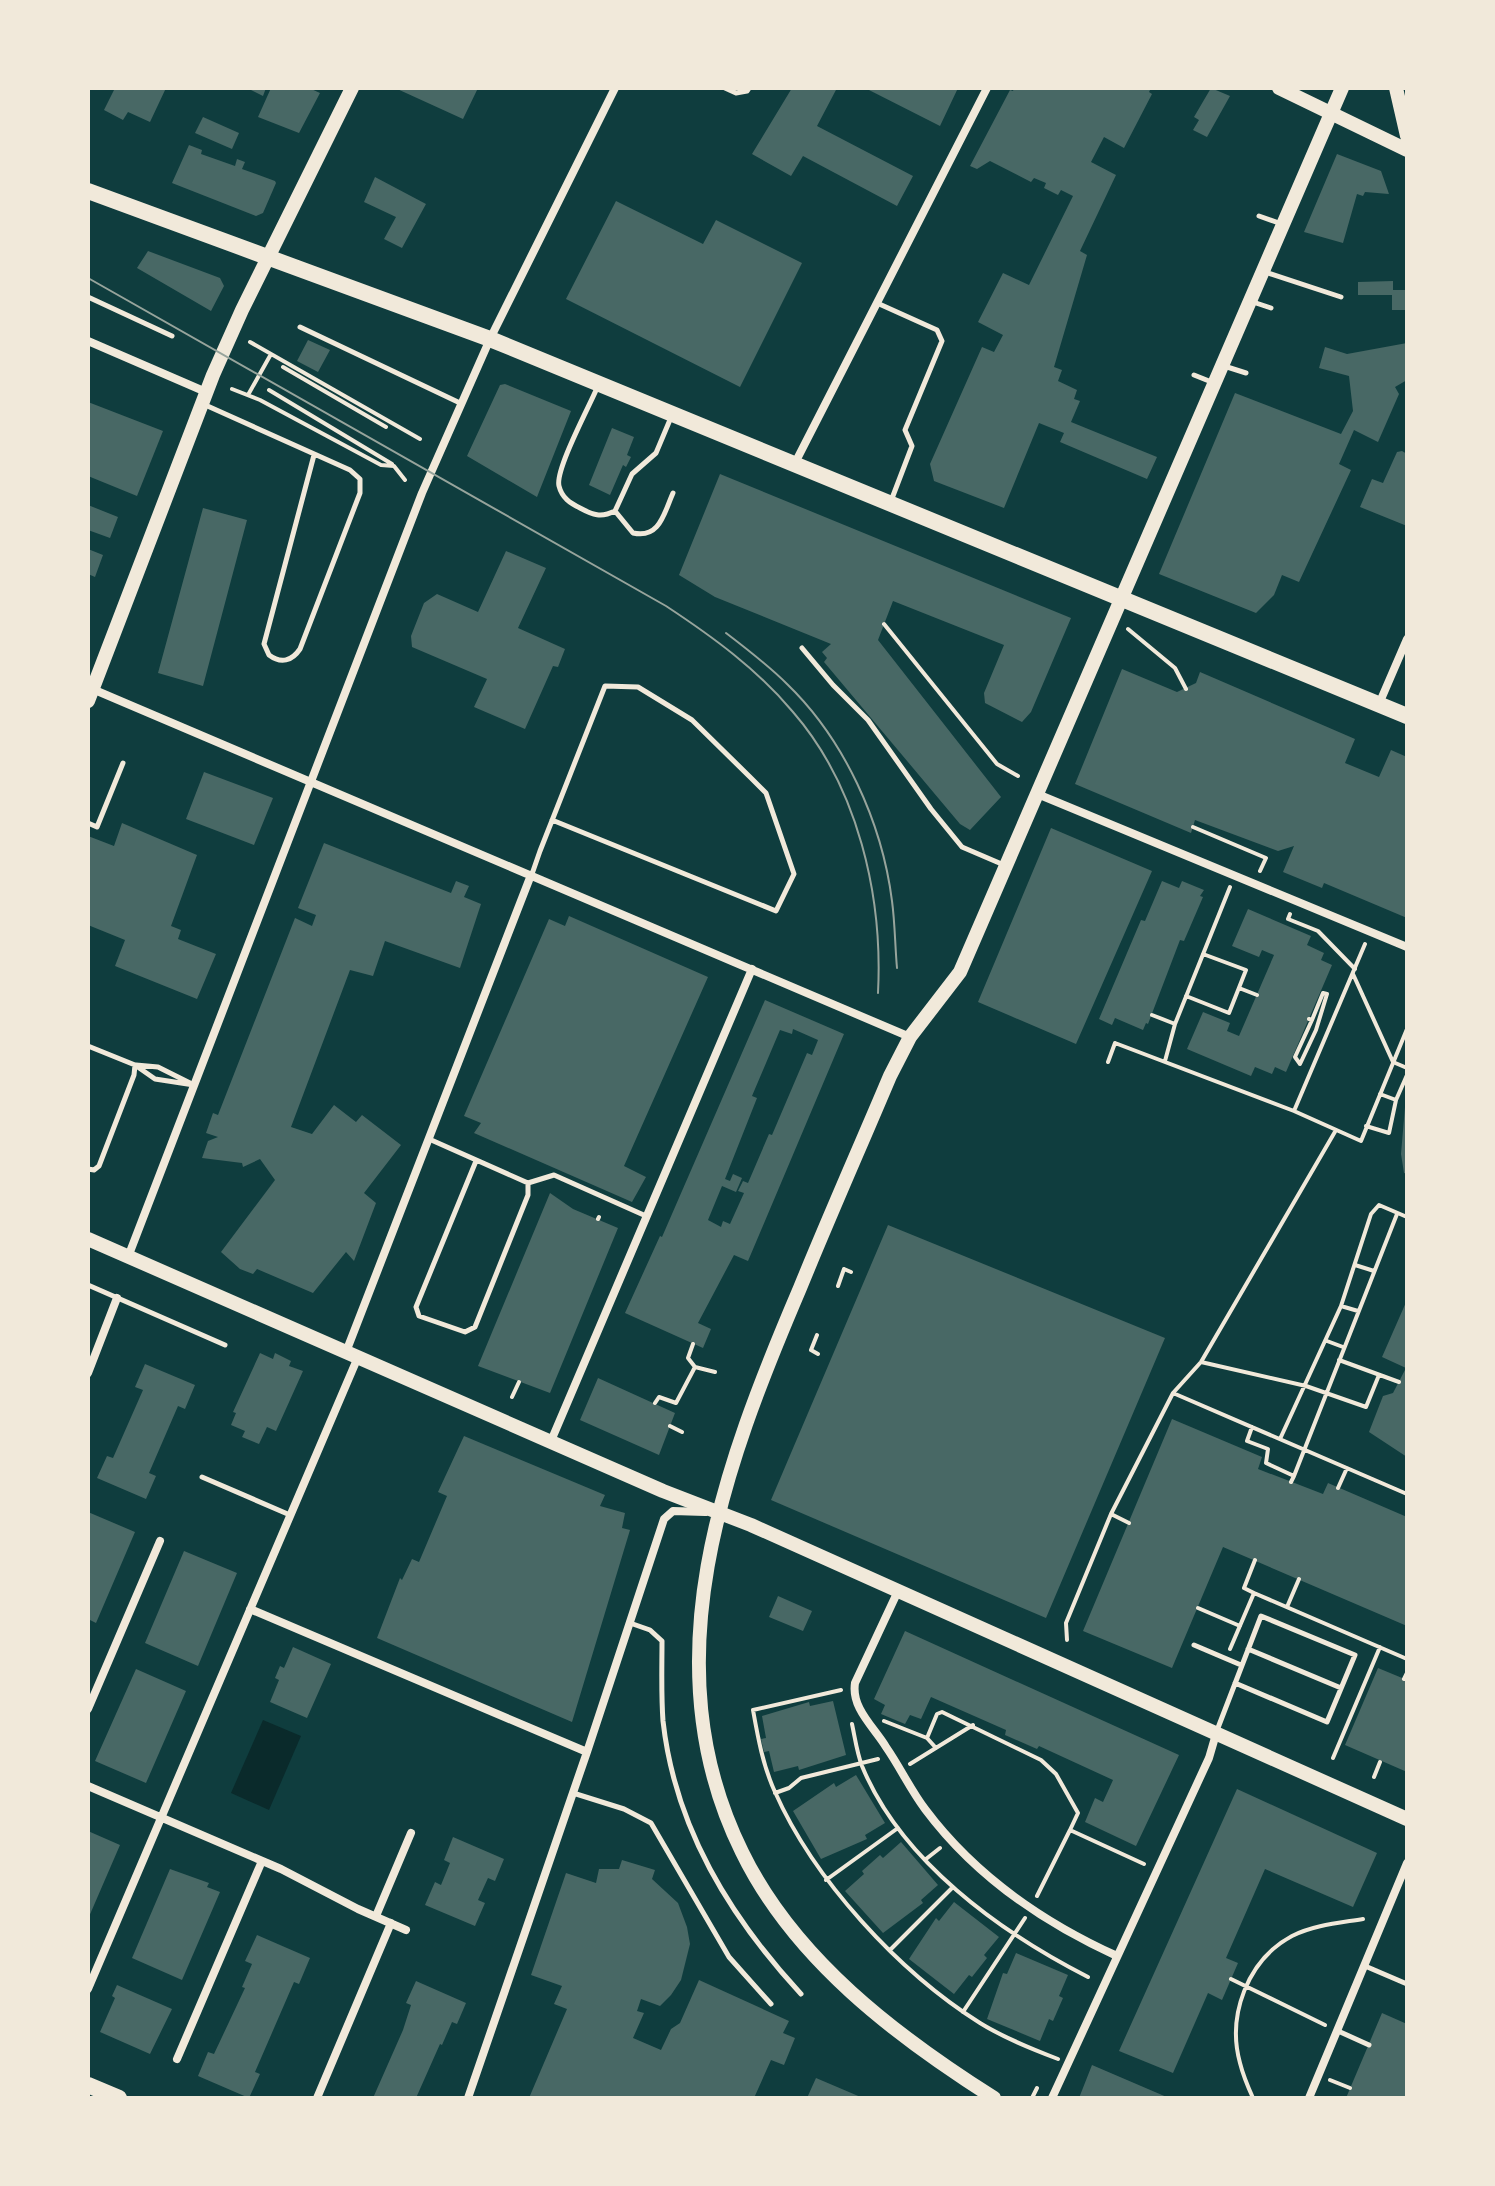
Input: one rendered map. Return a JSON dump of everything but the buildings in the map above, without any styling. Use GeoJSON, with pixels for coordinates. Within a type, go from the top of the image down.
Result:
{"type":"FeatureCollection","features":[{"type":"Feature","properties":{"kind":"main road"},"geometry":{"type":"LineString","coordinates":[[90,692],[213,375],[352,88]]}},
{"type":"Feature","properties":{"kind":"main road"},"geometry":{"type":"LineString","coordinates":[[1279,88],[1407,150]]}},
{"type":"Feature","properties":{"kind":"main road"},"geometry":{"type":"LineString","coordinates":[[994,2098],[895,2030],[843,1984],[784,1917],[737,1843],[722,1807],[707,1754],[700,1701],[700,1620],[718,1512],[760,1385],[890,1076],[910,1037],[960,972],[1342,88]]}},
{"type":"Feature","properties":{"kind":"main road"},"geometry":{"type":"LineString","coordinates":[[1396,88],[1407,136]]}},
{"type":"Feature","properties":{"kind":"main road"},"geometry":{"type":"LineString","coordinates":[[88,191],[490,339],[1407,716]]}},
{"type":"Feature","properties":{"kind":"main road"},"geometry":{"type":"LineString","coordinates":[[88,1239],[898,1591],[1407,1819]]}},
{"type":"Feature","properties":{"kind":"main road"},"geometry":{"type":"LineString","coordinates":[[88,2085],[119,2098]]}},
{"type":"Feature","properties":{"kind":"street"},"geometry":{"type":"LineString","coordinates":[[128,1257],[422,493],[490,339],[615,88]]}},
{"type":"Feature","properties":{"kind":"street"},"geometry":{"type":"LineString","coordinates":[[795,463],[987,88]]}},
{"type":"Feature","properties":{"kind":"street"},"geometry":{"type":"LineString","coordinates":[[88,341],[204,398]]}},
{"type":"Feature","properties":{"kind":"street"},"geometry":{"type":"LineString","coordinates":[[1379,704],[1407,639]]}},
{"type":"Feature","properties":{"kind":"street"},"geometry":{"type":"LineString","coordinates":[[90,692],[910,1037]]}},
{"type":"Feature","properties":{"kind":"street"},"geometry":{"type":"LineString","coordinates":[[1035,793],[1407,947]]}},
{"type":"Feature","properties":{"kind":"street"},"geometry":{"type":"LineString","coordinates":[[88,1989],[290,1515],[429,1139],[531,875]]}},
{"type":"Feature","properties":{"kind":"street"},"geometry":{"type":"LineString","coordinates":[[551,1441],[752,969]]}},
{"type":"Feature","properties":{"kind":"street"},"geometry":{"type":"LineString","coordinates":[[88,1373],[117,1298]]}},
{"type":"Feature","properties":{"kind":"street"},"geometry":{"type":"LineString","coordinates":[[468,2098],[664,1519],[673,1511],[718,1512]]}},
{"type":"Feature","properties":{"kind":"street"},"geometry":{"type":"LineString","coordinates":[[88,1709],[160,1541]]}},
{"type":"Feature","properties":{"kind":"street"},"geometry":{"type":"LineString","coordinates":[[898,1591],[855,1683],[853,1693],[856,1704],[886,1746],[908,1786],[950,1840],[972,1862],[1030,1910],[1117,1956]]}},
{"type":"Feature","properties":{"kind":"street"},"geometry":{"type":"LineString","coordinates":[[250,1609],[587,1752]]}},
{"type":"Feature","properties":{"kind":"street"},"geometry":{"type":"LineString","coordinates":[[1052,2098],[1209,1758],[1216,1734]]}},
{"type":"Feature","properties":{"kind":"street"},"geometry":{"type":"LineString","coordinates":[[88,1786],[262,1861],[406,1930]]}},
{"type":"Feature","properties":{"kind":"street"},"geometry":{"type":"LineString","coordinates":[[376,1916],[411,1833]]}},
{"type":"Feature","properties":{"kind":"street"},"geometry":{"type":"LineString","coordinates":[[177,2059],[262,1861]]}},
{"type":"Feature","properties":{"kind":"street"},"geometry":{"type":"LineString","coordinates":[[1309,2098],[1407,1863]]}},
{"type":"Feature","properties":{"kind":"street"},"geometry":{"type":"LineString","coordinates":[[317,2098],[391,1923]]}},
{"type":"Feature","properties":{"kind":"lane"},"geometry":{"type":"LineString","coordinates":[[725,88],[736,93],[749,88]]}},
{"type":"Feature","properties":{"kind":"lane"},"geometry":{"type":"LineString","coordinates":[[1259,216],[1284,225]]}},
{"type":"Feature","properties":{"kind":"lane"},"geometry":{"type":"LineString","coordinates":[[1264,272],[1341,297]]}},
{"type":"Feature","properties":{"kind":"lane"},"geometry":{"type":"LineString","coordinates":[[88,297],[172,336]]}},
{"type":"Feature","properties":{"kind":"lane"},"geometry":{"type":"LineString","coordinates":[[1251,301],[1271,308]]}},
{"type":"Feature","properties":{"kind":"lane"},"geometry":{"type":"LineString","coordinates":[[876,302],[937,330],[942,341],[905,430],[912,446],[890,503]]}},
{"type":"Feature","properties":{"kind":"lane"},"geometry":{"type":"LineString","coordinates":[[300,327],[460,403]]}},
{"type":"Feature","properties":{"kind":"lane"},"geometry":{"type":"LineString","coordinates":[[1223,365],[1246,373]]}},
{"type":"Feature","properties":{"kind":"lane"},"geometry":{"type":"LineString","coordinates":[[1194,375],[1215,383]]}},
{"type":"Feature","properties":{"kind":"lane"},"geometry":{"type":"LineString","coordinates":[[599,383],[562,467],[559,486],[569,502],[591,514],[605,516],[615,511],[632,474],[656,453],[672,413]]}},
{"type":"Feature","properties":{"kind":"lane"},"geometry":{"type":"LineString","coordinates":[[204,398],[357,474],[361,488],[300,649],[291,659],[274,659],[266,651],[266,636],[314,455]]}},
{"type":"Feature","properties":{"kind":"lane"},"geometry":{"type":"LineString","coordinates":[[615,511],[633,533],[649,534],[657,528],[673,493]]}},
{"type":"Feature","properties":{"kind":"lane"},"geometry":{"type":"LineString","coordinates":[[802,648],[868,720],[962,847],[1005,865]]}},
{"type":"Feature","properties":{"kind":"lane"},"geometry":{"type":"LineString","coordinates":[[531,875],[552,820],[605,686],[638,687],[692,720],[766,793],[794,874],[776,911],[552,820]]}},
{"type":"Feature","properties":{"kind":"lane"},"geometry":{"type":"LineString","coordinates":[[88,823],[97,827],[123,763]]}},
{"type":"Feature","properties":{"kind":"lane"},"geometry":{"type":"LineString","coordinates":[[88,1046],[135,1065],[155,1079],[195,1086]]}},
{"type":"Feature","properties":{"kind":"lane"},"geometry":{"type":"LineString","coordinates":[[135,1065],[158,1067],[195,1086]]}},
{"type":"Feature","properties":{"kind":"lane"},"geometry":{"type":"LineString","coordinates":[[88,1169],[94,1170],[99,1166],[134,1075],[135,1065]]}},
{"type":"Feature","properties":{"kind":"lane"},"geometry":{"type":"LineString","coordinates":[[429,1139],[528,1183],[554,1175],[647,1216]]}},
{"type":"Feature","properties":{"kind":"lane"},"geometry":{"type":"LineString","coordinates":[[476,1161],[416,1307],[419,1316],[465,1332],[475,1327],[528,1195],[528,1183]]}},
{"type":"Feature","properties":{"kind":"lane"},"geometry":{"type":"LineString","coordinates":[[88,1285],[225,1345]]}},
{"type":"Feature","properties":{"kind":"lane"},"geometry":{"type":"LineString","coordinates":[[202,1477],[290,1515]]}},
{"type":"Feature","properties":{"kind":"lane"},"geometry":{"type":"LineString","coordinates":[[1216,1734],[1241,1665],[1261,1616],[1355,1655],[1327,1722],[1235,1683]]}},
{"type":"Feature","properties":{"kind":"lane"},"geometry":{"type":"LineString","coordinates":[[630,1623],[650,1630],[662,1641],[666,1738],[686,1816],[704,1862],[741,1923],[801,1994]]}},
{"type":"Feature","properties":{"kind":"lane"},"geometry":{"type":"LineString","coordinates":[[1194,1645],[1241,1665]]}},
{"type":"Feature","properties":{"kind":"lane"},"geometry":{"type":"LineString","coordinates":[[1248,1649],[1341,1688]]}},
{"type":"Feature","properties":{"kind":"lane"},"geometry":{"type":"LineString","coordinates":[[573,1793],[624,1809],[651,1823],[729,1957],[771,2004]]}},
{"type":"Feature","properties":{"kind":"lane"},"geometry":{"type":"LineString","coordinates":[[1365,1966],[1407,1984]]}},
{"type":"Feature","properties":{"kind":"lane"},"geometry":{"type":"LineString","coordinates":[[1338,2031],[1369,2045]]}},
{"type":"Feature","properties":{"kind":"path"},"geometry":{"type":"LineString","coordinates":[[250,342],[386,427]]}},
{"type":"Feature","properties":{"kind":"path"},"geometry":{"type":"LineString","coordinates":[[248,395],[271,354]]}},
{"type":"Feature","properties":{"kind":"path"},"geometry":{"type":"LineString","coordinates":[[283,367],[420,439]]}},
{"type":"Feature","properties":{"kind":"path"},"geometry":{"type":"LineString","coordinates":[[232,389],[381,465],[394,466]]}},
{"type":"Feature","properties":{"kind":"path"},"geometry":{"type":"LineString","coordinates":[[269,390],[394,466],[405,480]]}},
{"type":"Feature","properties":{"kind":"path"},"geometry":{"type":"LineString","coordinates":[[884,624],[997,764],[1018,776]]}},
{"type":"Feature","properties":{"kind":"path"},"geometry":{"type":"LineString","coordinates":[[1128,629],[1175,668],[1186,689]]}},
{"type":"Feature","properties":{"kind":"path"},"geometry":{"type":"LineString","coordinates":[[1193,827],[1266,858],[1255,885]]}},
{"type":"Feature","properties":{"kind":"path"},"geometry":{"type":"LineString","coordinates":[[1165,1061],[1175,1024],[1235,876]]}},
{"type":"Feature","properties":{"kind":"path"},"geometry":{"type":"LineString","coordinates":[[1295,900],[1288,919],[1318,931],[1354,971],[1393,1062],[1407,1068]]}},
{"type":"Feature","properties":{"kind":"path"},"geometry":{"type":"LineString","coordinates":[[1294,1111],[1371,932]]}},
{"type":"Feature","properties":{"kind":"path"},"geometry":{"type":"LineString","coordinates":[[1186,996],[1229,1013],[1246,970],[1203,954]]}},
{"type":"Feature","properties":{"kind":"path"},"geometry":{"type":"LineString","coordinates":[[1239,988],[1257,995]]}},
{"type":"Feature","properties":{"kind":"path"},"geometry":{"type":"LineString","coordinates":[[1300,1064],[1316,1030],[1327,994],[1323,993],[1295,1057],[1300,1064],[1310,1074]]}},
{"type":"Feature","properties":{"kind":"path"},"geometry":{"type":"LineString","coordinates":[[1152,1015],[1175,1024]]}},
{"type":"Feature","properties":{"kind":"path"},"geometry":{"type":"LineString","coordinates":[[1108,1062],[1115,1043],[1294,1111],[1361,1141],[1407,1030]]}},
{"type":"Feature","properties":{"kind":"path"},"geometry":{"type":"LineString","coordinates":[[1366,1126],[1389,1133],[1396,1100],[1407,1075]]}},
{"type":"Feature","properties":{"kind":"path"},"geometry":{"type":"LineString","coordinates":[[1380,1094],[1396,1100]]}},
{"type":"Feature","properties":{"kind":"path"},"geometry":{"type":"LineString","coordinates":[[1067,1640],[1066,1623],[1111,1514],[1173,1393],[1201,1362],[1336,1130]]}},
{"type":"Feature","properties":{"kind":"path"},"geometry":{"type":"LineString","coordinates":[[1280,1439],[1327,1341],[1371,1214],[1379,1205],[1407,1217]]}},
{"type":"Feature","properties":{"kind":"path"},"geometry":{"type":"LineString","coordinates":[[1252,1427],[1247,1441],[1268,1449],[1266,1463],[1292,1479],[1398,1213]]}},
{"type":"Feature","properties":{"kind":"path"},"geometry":{"type":"LineString","coordinates":[[1355,1265],[1374,1271]]}},
{"type":"Feature","properties":{"kind":"path"},"geometry":{"type":"LineString","coordinates":[[838,1286],[844,1269],[851,1272]]}},
{"type":"Feature","properties":{"kind":"path"},"geometry":{"type":"LineString","coordinates":[[1341,1306],[1358,1311]]}},
{"type":"Feature","properties":{"kind":"path"},"geometry":{"type":"LineString","coordinates":[[817,1335],[811,1350],[818,1354]]}},
{"type":"Feature","properties":{"kind":"path"},"geometry":{"type":"LineString","coordinates":[[1327,1341],[1344,1348]]}},
{"type":"Feature","properties":{"kind":"path"},"geometry":{"type":"LineString","coordinates":[[693,1344],[688,1358],[695,1367],[715,1372]]}},
{"type":"Feature","properties":{"kind":"path"},"geometry":{"type":"LineString","coordinates":[[1339,1360],[1399,1382]]}},
{"type":"Feature","properties":{"kind":"path"},"geometry":{"type":"LineString","coordinates":[[1201,1362],[1306,1386],[1366,1407],[1379,1375]]}},
{"type":"Feature","properties":{"kind":"path"},"geometry":{"type":"LineString","coordinates":[[655,1403],[659,1397],[676,1403],[695,1367]]}},
{"type":"Feature","properties":{"kind":"path"},"geometry":{"type":"LineString","coordinates":[[512,1397],[519,1382]]}},
{"type":"Feature","properties":{"kind":"path"},"geometry":{"type":"LineString","coordinates":[[1173,1393],[1407,1494]]}},
{"type":"Feature","properties":{"kind":"path"},"geometry":{"type":"LineString","coordinates":[[670,1426],[682,1432]]}},
{"type":"Feature","properties":{"kind":"path"},"geometry":{"type":"LineString","coordinates":[[1338,1488],[1347,1468]]}},
{"type":"Feature","properties":{"kind":"path"},"geometry":{"type":"LineString","coordinates":[[1111,1514],[1129,1523]]}},
{"type":"Feature","properties":{"kind":"path"},"geometry":{"type":"LineString","coordinates":[[1255,1560],[1244,1588],[1407,1659]]}},
{"type":"Feature","properties":{"kind":"path"},"geometry":{"type":"LineString","coordinates":[[1280,1624],[1299,1579]]}},
{"type":"Feature","properties":{"kind":"path"},"geometry":{"type":"LineString","coordinates":[[1226,1659],[1254,1593]]}},
{"type":"Feature","properties":{"kind":"path"},"geometry":{"type":"LineString","coordinates":[[1198,1608],[1240,1626]]}},
{"type":"Feature","properties":{"kind":"path"},"geometry":{"type":"LineString","coordinates":[[1333,1758],[1380,1647]]}},
{"type":"Feature","properties":{"kind":"path"},"geometry":{"type":"LineString","coordinates":[[844,1690],[753,1710],[758,1741],[775,1793],[826,1880],[890,1950],[963,2012],[983,2025],[1068,2063]]}},
{"type":"Feature","properties":{"kind":"path"},"geometry":{"type":"LineString","coordinates":[[927,1738],[937,1714],[942,1712],[973,1725],[1041,1760],[1056,1774],[1078,1813],[1030,1910],[963,2012]]}},
{"type":"Feature","properties":{"kind":"path"},"geometry":{"type":"LineString","coordinates":[[851,1720],[859,1729]]}},
{"type":"Feature","properties":{"kind":"path"},"geometry":{"type":"LineString","coordinates":[[881,1720],[927,1738],[936,1748]]}},
{"type":"Feature","properties":{"kind":"path"},"geometry":{"type":"LineString","coordinates":[[910,1764],[973,1725]]}},
{"type":"Feature","properties":{"kind":"path"},"geometry":{"type":"LineString","coordinates":[[775,1793],[789,1788],[801,1778],[861,1765],[882,1757],[874,1748]]}},
{"type":"Feature","properties":{"kind":"path"},"geometry":{"type":"LineString","coordinates":[[1374,1777],[1380,1762]]}},
{"type":"Feature","properties":{"kind":"path"},"geometry":{"type":"LineString","coordinates":[[826,1880],[898,1828]]}},
{"type":"Feature","properties":{"kind":"path"},"geometry":{"type":"LineString","coordinates":[[1070,1830],[1157,1870]]}},
{"type":"Feature","properties":{"kind":"path"},"geometry":{"type":"LineString","coordinates":[[890,1950],[953,1887]]}},
{"type":"Feature","properties":{"kind":"path"},"geometry":{"type":"LineString","coordinates":[[1253,2098],[1237,2048],[1239,2010],[1246,1986],[1258,1964],[1290,1937],[1315,1927],[1363,1919]]}},
{"type":"Feature","properties":{"kind":"path"},"geometry":{"type":"LineString","coordinates":[[1231,1979],[1338,2031]]}},
{"type":"Feature","properties":{"kind":"path"},"geometry":{"type":"LineString","coordinates":[[1319,2075],[1350,2088]]}},
{"type":"Feature","properties":{"kind":"path"},"geometry":{"type":"LineString","coordinates":[[1032,2098],[1037,2088]]}},
{"type":"Feature","properties":{"kind":"water"},"geometry":{"type":"Polygon","coordinates":[[[263,1720],[301,1736],[269,1810],[231,1793],[263,1720]]]}},
{"type":"Feature","properties":{"kind":"tram line"},"geometry":{"type":"LineString","coordinates":[[88,278],[666,606],[749,668],[779,696],[816,742],[850,808],[862,844],[876,919],[878,993]]}},
{"type":"Feature","properties":{"kind":"tram line"},"geometry":{"type":"LineString","coordinates":[[726,633],[787,684],[826,730],[843,756],[869,812],[887,871],[897,968]]}}]}
